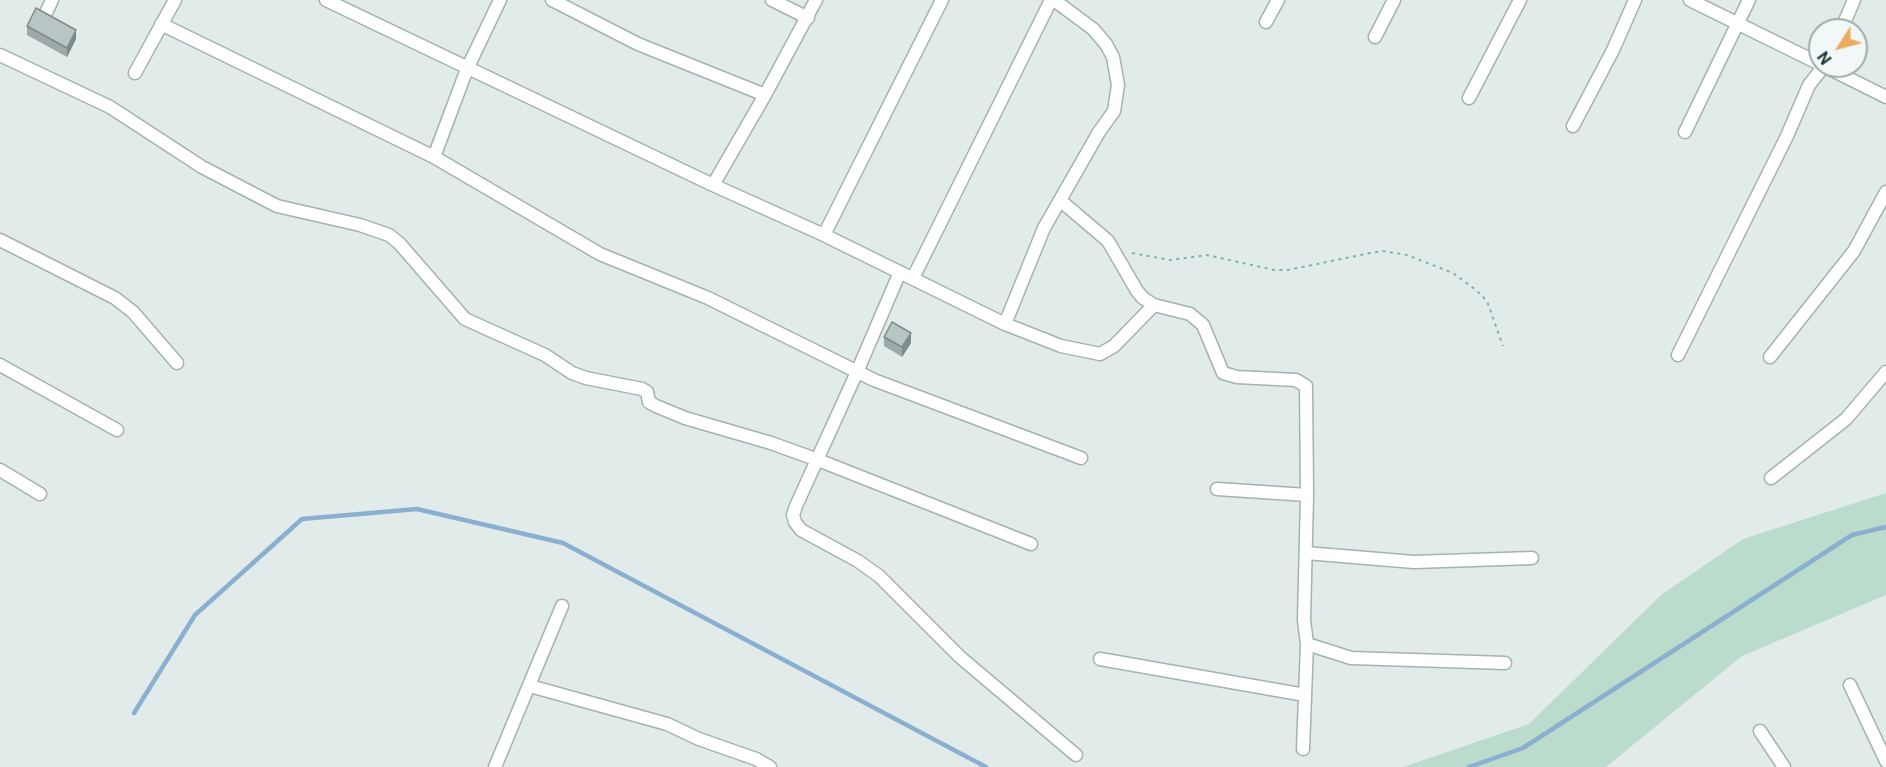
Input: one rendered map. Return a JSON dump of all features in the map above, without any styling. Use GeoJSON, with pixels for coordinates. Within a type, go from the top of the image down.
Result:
{"type":"FeatureCollection","features":[{"type":"Feature","properties":{"kind":"street"},"geometry":{"type":"LineString","coordinates":[[45,15],[52,0]]}},
{"type":"Feature","properties":{"kind":"street"},"geometry":{"type":"LineString","coordinates":[[135,73],[175,0]]}},
{"type":"Feature","properties":{"kind":"street"},"geometry":{"type":"LineString","coordinates":[[326,0],[467,69],[824,235],[1005,324],[1061,346],[1100,354],[1114,346],[1154,305]]}},
{"type":"Feature","properties":{"kind":"street"},"geometry":{"type":"LineString","coordinates":[[434,157],[467,69],[500,0]]}},
{"type":"Feature","properties":{"kind":"street"},"geometry":{"type":"LineString","coordinates":[[552,0],[638,44],[765,95]]}},
{"type":"Feature","properties":{"kind":"street"},"geometry":{"type":"LineString","coordinates":[[771,0],[808,18]]}},
{"type":"Feature","properties":{"kind":"street"},"geometry":{"type":"LineString","coordinates":[[713,185],[816,0]]}},
{"type":"Feature","properties":{"kind":"street"},"geometry":{"type":"LineString","coordinates":[[824,235],[942,0]]}},
{"type":"Feature","properties":{"kind":"street"},"geometry":{"type":"LineString","coordinates":[[913,278],[1052,0],[1093,29],[1106,44],[1113,57],[1118,85],[1114,111],[1099,132],[1044,228],[1005,324]]}},
{"type":"Feature","properties":{"kind":"street"},"geometry":{"type":"LineString","coordinates":[[1266,22],[1278,0]]}},
{"type":"Feature","properties":{"kind":"street"},"geometry":{"type":"LineString","coordinates":[[1375,37],[1394,0]]}},
{"type":"Feature","properties":{"kind":"street"},"geometry":{"type":"LineString","coordinates":[[1469,98],[1520,0]]}},
{"type":"Feature","properties":{"kind":"street"},"geometry":{"type":"LineString","coordinates":[[1573,126],[1613,50],[1635,0]]}},
{"type":"Feature","properties":{"kind":"street"},"geometry":{"type":"LineString","coordinates":[[1690,0],[1808,59]]}},
{"type":"Feature","properties":{"kind":"street"},"geometry":{"type":"LineString","coordinates":[[1685,132],[1749,0]]}},
{"type":"Feature","properties":{"kind":"street"},"geometry":{"type":"LineString","coordinates":[[1846,18],[1854,0]]}},
{"type":"Feature","properties":{"kind":"street"},"geometry":{"type":"LineString","coordinates":[[161,24],[434,157],[600,254],[708,298],[874,380],[1081,458]]}},
{"type":"Feature","properties":{"kind":"street"},"geometry":{"type":"LineString","coordinates":[[0,55],[110,107],[202,167],[277,206],[360,225],[389,235],[399,243],[465,319],[545,355],[572,373],[645,390],[649,402],[685,418],[771,443],[818,460],[1031,544]]}},
{"type":"Feature","properties":{"kind":"street"},"geometry":{"type":"LineString","coordinates":[[1678,355],[1814,78]]}},
{"type":"Feature","properties":{"kind":"street"},"geometry":{"type":"LineString","coordinates":[[1847,78],[1886,97]]}},
{"type":"Feature","properties":{"kind":"street"},"geometry":{"type":"LineString","coordinates":[[1770,357],[1854,251],[1886,192]]}},
{"type":"Feature","properties":{"kind":"street"},"geometry":{"type":"LineString","coordinates":[[1061,201],[1108,241],[1143,298],[1154,305],[1190,314],[1203,325],[1223,373],[1237,377],[1296,380],[1306,386],[1307,495],[1304,620],[1307,644],[1303,749]]}},
{"type":"Feature","properties":{"kind":"street"},"geometry":{"type":"LineString","coordinates":[[0,240],[115,298],[133,312],[177,363]]}},
{"type":"Feature","properties":{"kind":"street"},"geometry":{"type":"LineString","coordinates":[[900,272],[793,515],[801,530],[858,561],[879,576],[960,657],[1076,755]]}},
{"type":"Feature","properties":{"kind":"street"},"geometry":{"type":"LineString","coordinates":[[0,365],[117,430]]}},
{"type":"Feature","properties":{"kind":"street"},"geometry":{"type":"LineString","coordinates":[[1772,478],[1846,419],[1886,372]]}},
{"type":"Feature","properties":{"kind":"street"},"geometry":{"type":"LineString","coordinates":[[0,470],[40,494]]}},
{"type":"Feature","properties":{"kind":"street"},"geometry":{"type":"LineString","coordinates":[[1217,489],[1307,495]]}},
{"type":"Feature","properties":{"kind":"street"},"geometry":{"type":"LineString","coordinates":[[1306,553],[1414,562],[1532,558]]}},
{"type":"Feature","properties":{"kind":"street"},"geometry":{"type":"LineString","coordinates":[[495,767],[562,606]]}},
{"type":"Feature","properties":{"kind":"street"},"geometry":{"type":"LineString","coordinates":[[1307,644],[1351,658],[1505,663]]}},
{"type":"Feature","properties":{"kind":"street"},"geometry":{"type":"LineString","coordinates":[[1100,659],[1305,695]]}},
{"type":"Feature","properties":{"kind":"street"},"geometry":{"type":"LineString","coordinates":[[1850,685],[1886,760]]}},
{"type":"Feature","properties":{"kind":"street"},"geometry":{"type":"LineString","coordinates":[[530,686],[667,724],[699,739],[756,759],[770,767]]}},
{"type":"Feature","properties":{"kind":"street"},"geometry":{"type":"LineString","coordinates":[[1760,730],[1784,767]]}},
{"type":"Feature","properties":{"kind":"path"},"geometry":{"type":"LineString","coordinates":[[1108,241],[1126,252],[1147,256],[1170,260],[1207,255],[1274,270],[1288,270],[1370,252],[1383,251],[1407,255],[1454,273],[1476,290],[1487,301],[1503,346]]}},
{"type":"Feature","properties":{"kind":"green space"},"geometry":{"type":"Polygon","coordinates":[[[1886,493],[1886,595],[1742,656],[1606,767],[1403,767],[1529,724],[1661,595],[1743,539],[1886,493]]]}},
{"type":"Feature","properties":{"kind":"building"},"geometry":{"type":"Polygon","coordinates":[[[36,8],[76,30],[67,48],[27,26],[36,8]]]}},
{"type":"Feature","properties":{"kind":"building"},"geometry":{"type":"Polygon","coordinates":[[[892,322],[911,333],[902,347],[884,337],[892,322]]]}},
{"type":"Feature","properties":{"kind":"waterway"},"geometry":{"type":"LineString","coordinates":[[134,713],[195,615],[302,519],[417,509],[563,543],[986,767]]}},
{"type":"Feature","properties":{"kind":"waterway"},"geometry":{"type":"LineString","coordinates":[[1469,767],[1523,748],[1852,535],[1886,527]]}}]}
